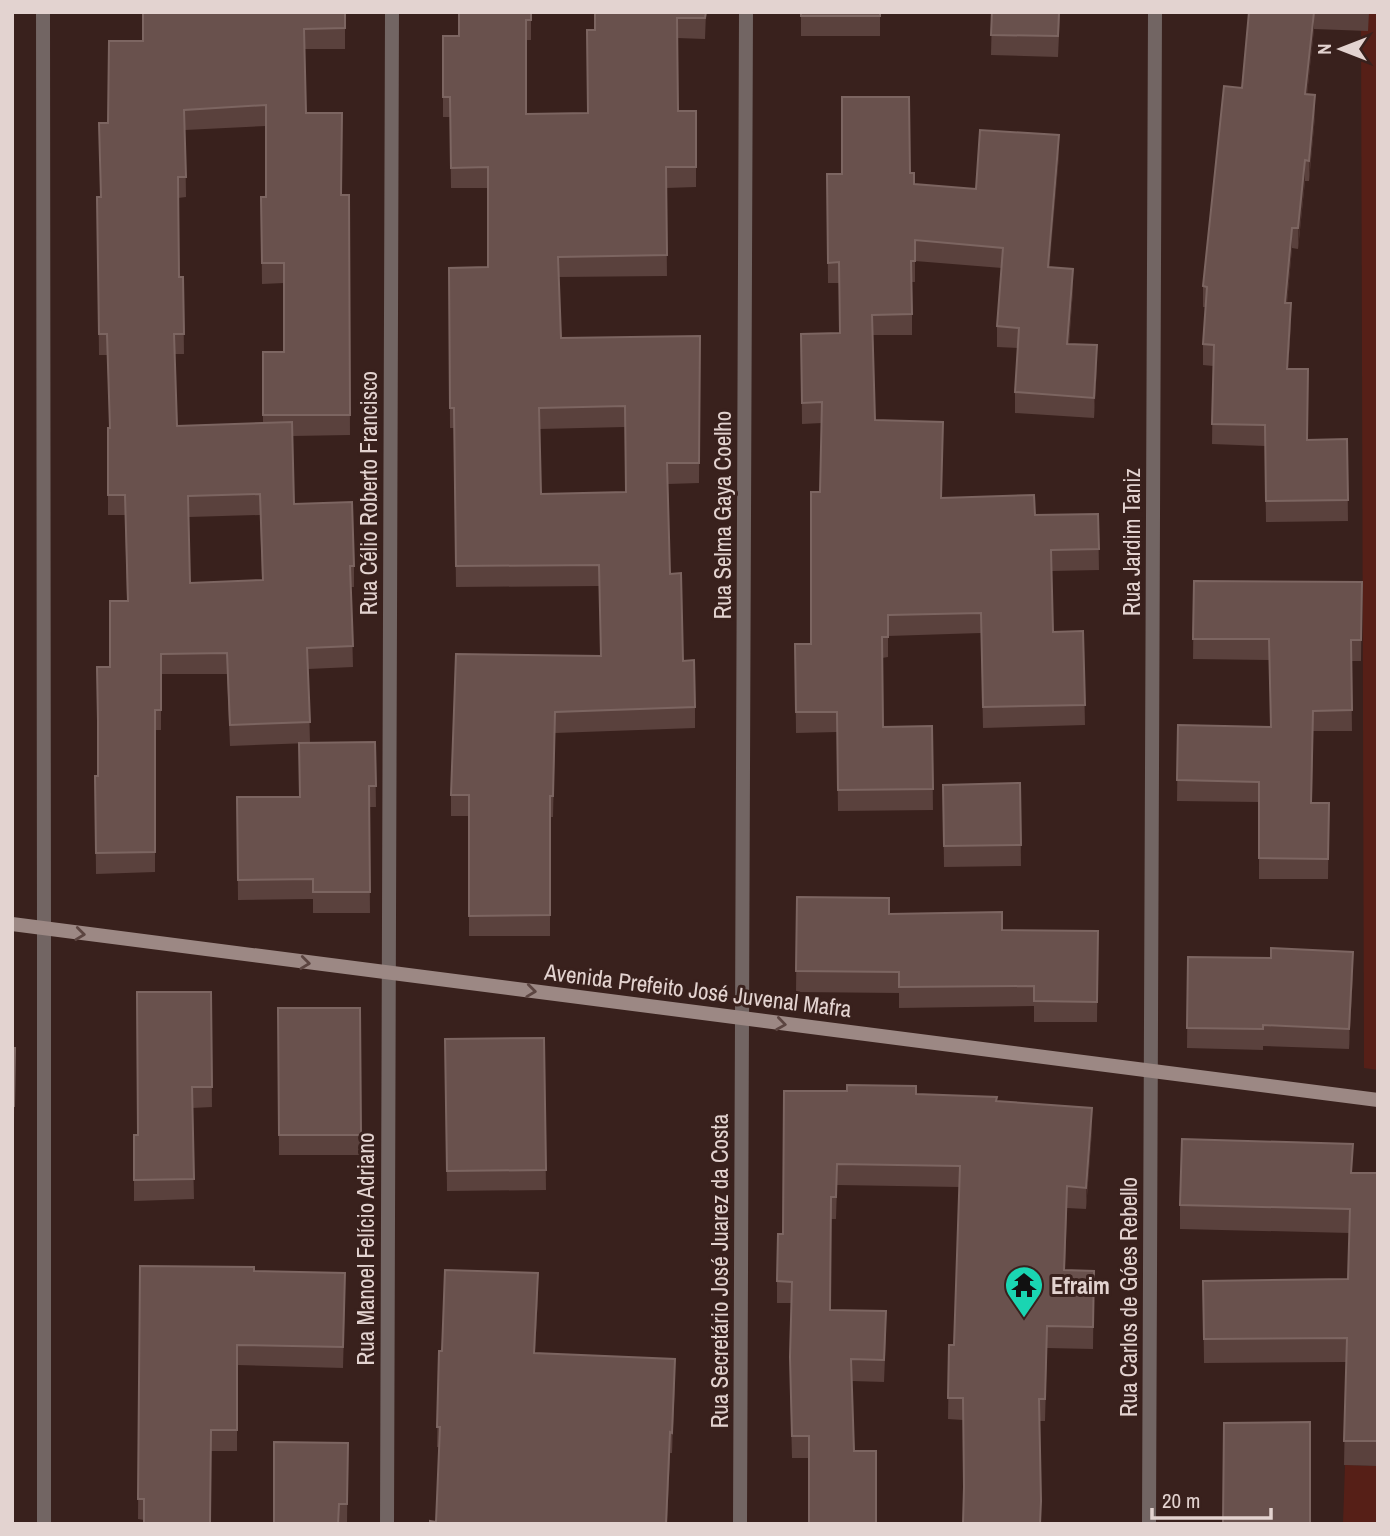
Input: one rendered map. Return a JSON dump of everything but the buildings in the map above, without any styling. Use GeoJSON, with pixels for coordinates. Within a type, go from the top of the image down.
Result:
{"type":"FeatureCollection","features":[{"type":"Feature","properties":{"kind":"main road","name":"Avenida Prefeito José Juvenal Mafra"},"geometry":{"type":"LineString","coordinates":[[12,925],[1378,1100]]}},
{"type":"Feature","properties":{"kind":"street"},"geometry":{"type":"LineString","coordinates":[[43,12],[44,1524]]}},
{"type":"Feature","properties":{"kind":"street","name":"Rua Célio Roberto Francisco"},"geometry":{"type":"LineString","coordinates":[[389,974],[392,12]]}},
{"type":"Feature","properties":{"kind":"street","name":"Rua Selma Gaya Coelho"},"geometry":{"type":"LineString","coordinates":[[743,1018],[746,12]]}},
{"type":"Feature","properties":{"kind":"street","name":"Rua Jardim Taniz"},"geometry":{"type":"LineString","coordinates":[[1152,1071],[1155,12]]}},
{"type":"Feature","properties":{"kind":"street","name":"Rua Manoel Felício Adriano"},"geometry":{"type":"LineString","coordinates":[[387,1524],[389,974]]}},
{"type":"Feature","properties":{"kind":"street","name":"Rua Secretário José Juarez da Costa"},"geometry":{"type":"LineString","coordinates":[[740,1524],[743,1018]]}},
{"type":"Feature","properties":{"kind":"street","name":"Rua Carlos de Góes Rebello"},"geometry":{"type":"LineString","coordinates":[[1149,1524],[1152,1071]]}},
{"type":"Feature","properties":{"kind":"shaded area"},"geometry":{"type":"Polygon","coordinates":[[[1361,12],[1378,12],[1378,1070],[1364,1068],[1361,12]]]}},
{"type":"Feature","properties":{"kind":"shaded area"},"geometry":{"type":"Polygon","coordinates":[[[1345,1465],[1378,1466],[1378,1524],[1343,1524],[1345,1465]]]}},
{"type":"Feature","properties":{"kind":"place","name":"Efraim"},"geometry":{"type":"Point","coordinates":[1024,1319]}}]}
